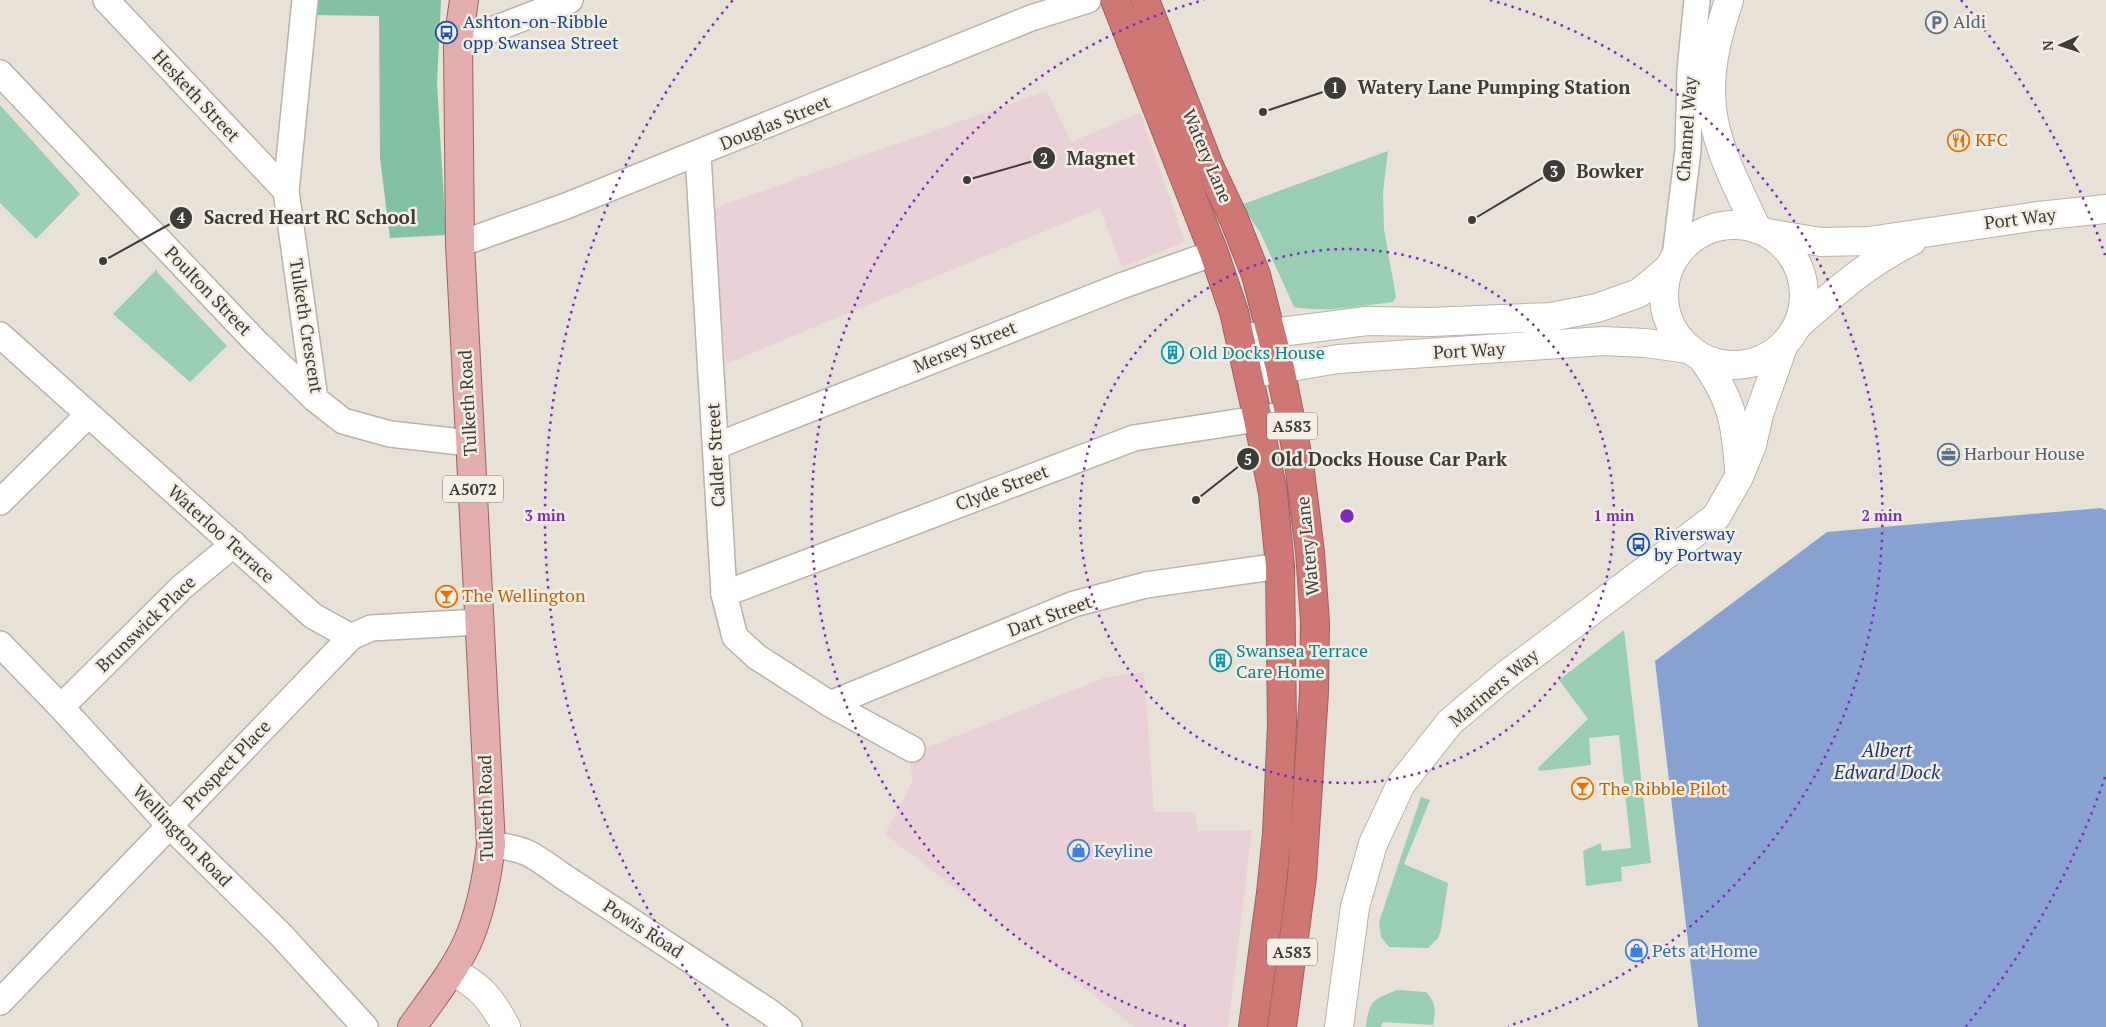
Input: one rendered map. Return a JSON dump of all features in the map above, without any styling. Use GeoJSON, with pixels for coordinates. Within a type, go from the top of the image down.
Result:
{"type":"FeatureCollection","features":[{"type":"Feature","properties":{"kind":"highway","name":"Watery Lane"},"geometry":{"type":"LineString","coordinates":[[1115,0],[1214,253],[1241,340],[1273,493],[1280,566],[1282,725],[1277,834],[1253,1027]]}},
{"type":"Feature","properties":{"kind":"highway","name":"Watery Lane"},"geometry":{"type":"LineString","coordinates":[[1145,0],[1206,157],[1234,219],[1256,275],[1272,333],[1299,463],[1310,552],[1315,622],[1314,675],[1302,877],[1282,1027]]}},
{"type":"Feature","properties":{"kind":"main road","name":"Tulketh Road"},"geometry":{"type":"LineString","coordinates":[[412,1027],[452,970],[467,943],[479,910],[487,875],[491,845],[460,244],[458,43],[464,0]]}},
{"type":"Feature","properties":{"kind":"street","name":"Hesketh Street"},"geometry":{"type":"LineString","coordinates":[[106,0],[286,191]]}},
{"type":"Feature","properties":{"kind":"street","name":"Tulketh Crescent"},"geometry":{"type":"LineString","coordinates":[[305,0],[286,191],[315,399],[343,421],[381,432],[470,443]]}},
{"type":"Feature","properties":{"kind":"street"},"geometry":{"type":"LineString","coordinates":[[458,43],[570,0]]}},
{"type":"Feature","properties":{"kind":"street","name":"Douglas Street"},"geometry":{"type":"LineString","coordinates":[[460,244],[566,206],[698,154],[1031,18],[1088,0]]}},
{"type":"Feature","properties":{"kind":"street","name":"Channel Way"},"geometry":{"type":"LineString","coordinates":[[1672,263],[1688,150],[1690,71],[1697,0]]}},
{"type":"Feature","properties":{"kind":"street","name":"Channel Way"},"geometry":{"type":"LineString","coordinates":[[1729,0],[1717,38],[1711,95],[1718,133],[1730,171],[1762,231]]}},
{"type":"Feature","properties":{"kind":"street","name":"Poulton Street"},"geometry":{"type":"LineString","coordinates":[[0,73],[255,341],[315,399]]}},
{"type":"Feature","properties":{"kind":"street","name":"Calder Street"},"geometry":{"type":"LineString","coordinates":[[698,154],[724,594],[735,637],[758,657],[830,704],[912,749]]}},
{"type":"Feature","properties":{"kind":"street","name":"Port Way"},"geometry":{"type":"LineString","coordinates":[[1762,231],[1821,242],[1869,241],[1934,230],[2106,209]]}},
{"type":"Feature","properties":{"kind":"street"},"geometry":{"type":"LineString","coordinates":[[1696,354],[1721,364],[1742,365],[1765,358],[1791,335],[1804,302],[1802,278],[1793,257],[1777,240],[1762,231],[1734,225],[1715,227],[1697,235],[1681,248],[1672,263],[1664,291],[1666,311],[1673,330],[1718,379],[1732,412],[1739,477]]}},
{"type":"Feature","properties":{"kind":"street","name":"Port Way"},"geometry":{"type":"LineString","coordinates":[[1791,335],[1852,277],[1885,254],[1934,230]]}},
{"type":"Feature","properties":{"kind":"street","name":"Mersey Street"},"geometry":{"type":"LineString","coordinates":[[716,446],[1121,286],[1214,253]]}},
{"type":"Feature","properties":{"kind":"street","name":"Port Way"},"geometry":{"type":"LineString","coordinates":[[1241,340],[1272,333],[1366,322],[1430,322],[1551,317],[1597,308],[1639,293],[1672,263]]}},
{"type":"Feature","properties":{"kind":"street","name":"Waterloo Terrace"},"geometry":{"type":"LineString","coordinates":[[0,335],[313,616],[351,636]]}},
{"type":"Feature","properties":{"kind":"street","name":"Mariners Way"},"geometry":{"type":"LineString","coordinates":[[1339,1027],[1355,907],[1373,844],[1401,784],[1450,722],[1506,675],[1716,517],[1739,477],[1752,445],[1759,414],[1791,335]]}},
{"type":"Feature","properties":{"kind":"street","name":"Port Way"},"geometry":{"type":"LineString","coordinates":[[1249,374],[1338,359],[1603,341],[1645,343],[1696,354]]}},
{"type":"Feature","properties":{"kind":"street","name":"Clyde Street"},"geometry":{"type":"LineString","coordinates":[[724,594],[1134,438],[1289,414]]}},
{"type":"Feature","properties":{"kind":"street"},"geometry":{"type":"LineString","coordinates":[[0,502],[88,415]]}},
{"type":"Feature","properties":{"kind":"street","name":"Brunswick Place"},"geometry":{"type":"LineString","coordinates":[[61,707],[182,587],[234,544]]}},
{"type":"Feature","properties":{"kind":"street","name":"Dart Street"},"geometry":{"type":"LineString","coordinates":[[830,704],[1074,604],[1146,585],[1280,566]]}},
{"type":"Feature","properties":{"kind":"street"},"geometry":{"type":"LineString","coordinates":[[351,636],[371,628],[479,622]]}},
{"type":"Feature","properties":{"kind":"street","name":"Prospect Place"},"geometry":{"type":"LineString","coordinates":[[0,1002],[351,636]]}},
{"type":"Feature","properties":{"kind":"street","name":"Wellington Road"},"geometry":{"type":"LineString","coordinates":[[0,644],[61,707],[169,825],[281,935],[365,1027]]}},
{"type":"Feature","properties":{"kind":"street","name":"Powis Road"},"geometry":{"type":"LineString","coordinates":[[491,845],[514,847],[530,853],[561,876],[768,1011],[789,1027]]}},
{"type":"Feature","properties":{"kind":"street"},"geometry":{"type":"LineString","coordinates":[[452,970],[484,992],[506,1027]]}},
{"type":"Feature","properties":{"kind":"shaded area"},"geometry":{"type":"Polygon","coordinates":[[[1047,91],[1071,142],[1140,113],[1185,242],[1122,267],[1100,208],[726,364],[709,210],[1047,91]]]}},
{"type":"Feature","properties":{"kind":"shaded area","name":"Keyline"},"geometry":{"type":"Polygon","coordinates":[[[1144,672],[1154,812],[1195,812],[1197,831],[1252,830],[1228,1027],[1135,1027],[885,834],[913,780],[908,755],[1104,678],[1144,672]]]}},
{"type":"Feature","properties":{"kind":"green space"},"geometry":{"type":"Polygon","coordinates":[[[319,0],[441,0],[437,83],[446,235],[390,238],[380,158],[379,16],[317,15],[319,0]]]}},
{"type":"Feature","properties":{"kind":"green space"},"geometry":{"type":"Polygon","coordinates":[[[0,105],[80,194],[36,239],[0,203],[0,105]]]}},
{"type":"Feature","properties":{"kind":"green space"},"geometry":{"type":"Polygon","coordinates":[[[1388,151],[1383,192],[1384,229],[1396,297],[1393,302],[1331,309],[1294,307],[1260,232],[1241,205],[1388,151]]]}},
{"type":"Feature","properties":{"kind":"green space"},"geometry":{"type":"Polygon","coordinates":[[[157,269],[157,272],[227,346],[190,382],[113,314],[157,269]]]}},
{"type":"Feature","properties":{"kind":"green space"},"geometry":{"type":"Polygon","coordinates":[[[1624,630],[1651,863],[1621,867],[1622,881],[1586,886],[1583,851],[1601,843],[1602,851],[1631,848],[1619,735],[1589,738],[1591,765],[1539,771],[1538,768],[1588,719],[1559,680],[1624,630]]]}},
{"type":"Feature","properties":{"kind":"green space"},"geometry":{"type":"Polygon","coordinates":[[[1421,797],[1430,800],[1404,864],[1448,883],[1441,930],[1438,938],[1428,948],[1389,947],[1381,937],[1379,922],[1421,797]]]}},
{"type":"Feature","properties":{"kind":"green space"},"geometry":{"type":"Polygon","coordinates":[[[1397,990],[1426,992],[1432,1000],[1434,1007],[1433,1025],[1383,1022],[1381,1027],[1366,1027],[1369,1011],[1374,1002],[1382,996],[1397,990]]]}},
{"type":"Feature","properties":{"kind":"water","name":"Albert Edward Dock"},"geometry":{"type":"Polygon","coordinates":[[[2101,508],[2106,510],[2106,1027],[1698,1027],[1655,661],[1827,532],[2101,508]]]}},
{"type":"Feature","properties":{"kind":"place","name":"Aldi"},"geometry":{"type":"Point","coordinates":[1937,22]}},
{"type":"Feature","properties":{"kind":"place","name":"Ashton-on-Ribble opp Swansea Street"},"geometry":{"type":"Point","coordinates":[447,32]}},
{"type":"Feature","properties":{"kind":"place","name":"Watery Lane Pumping Station"},"geometry":{"type":"Point","coordinates":[1263,112]}},
{"type":"Feature","properties":{"kind":"place","name":"KFC"},"geometry":{"type":"Point","coordinates":[1959,140]}},
{"type":"Feature","properties":{"kind":"place","name":"Magnet"},"geometry":{"type":"Point","coordinates":[967,180]}},
{"type":"Feature","properties":{"kind":"place","name":"Bowker"},"geometry":{"type":"Point","coordinates":[1472,220]}},
{"type":"Feature","properties":{"kind":"place","name":"Sacred Heart RC School"},"geometry":{"type":"Point","coordinates":[103,261]}},
{"type":"Feature","properties":{"kind":"place","name":"Old Docks House"},"geometry":{"type":"Point","coordinates":[1173,353]}},
{"type":"Feature","properties":{"kind":"place","name":"Harbour House"},"geometry":{"type":"Point","coordinates":[1948,454]}},
{"type":"Feature","properties":{"kind":"place","name":"Old Docks House Car Park"},"geometry":{"type":"Point","coordinates":[1196,500]}},
{"type":"Feature","properties":{"kind":"place","name":"Riversway by Portway"},"geometry":{"type":"Point","coordinates":[1638,544]}},
{"type":"Feature","properties":{"kind":"place","name":"The Wellington"},"geometry":{"type":"Point","coordinates":[446,596]}},
{"type":"Feature","properties":{"kind":"place","name":"Swansea Terrace Care Home"},"geometry":{"type":"Point","coordinates":[1220,661]}},
{"type":"Feature","properties":{"kind":"place","name":"The Ribble Pilot"},"geometry":{"type":"Point","coordinates":[1583,789]}},
{"type":"Feature","properties":{"kind":"place","name":"Keyline"},"geometry":{"type":"Point","coordinates":[1078,851]}},
{"type":"Feature","properties":{"kind":"place","name":"Pets at Home"},"geometry":{"type":"Point","coordinates":[1636,951]}}]}
